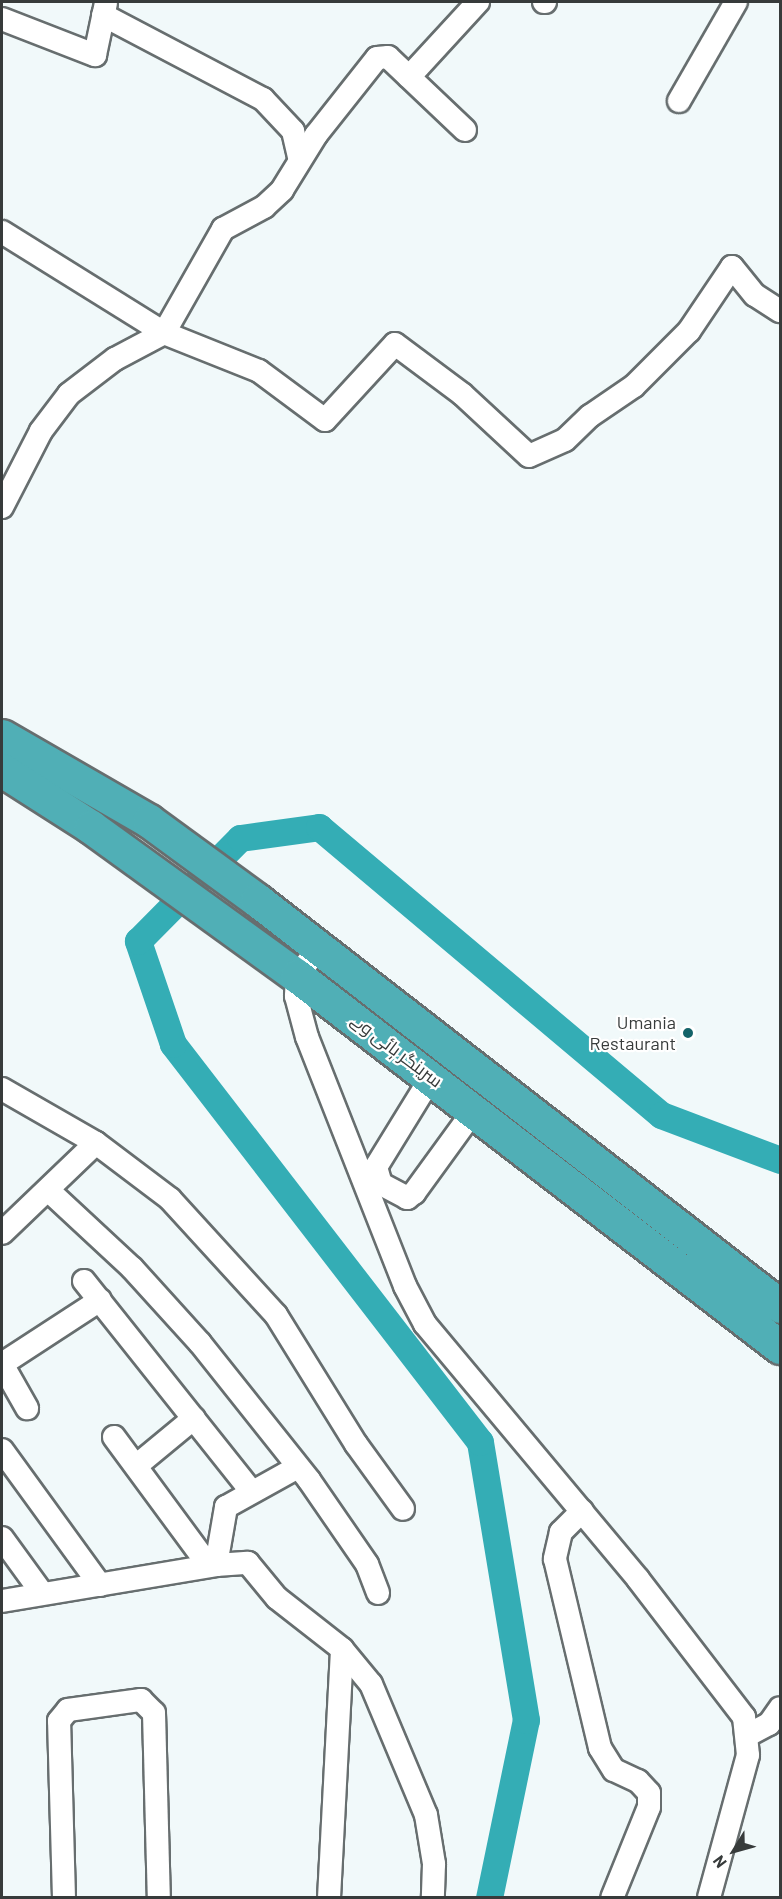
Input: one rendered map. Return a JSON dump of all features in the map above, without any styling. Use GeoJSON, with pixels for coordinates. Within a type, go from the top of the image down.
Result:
{"type":"FeatureCollection","features":[{"type":"Feature","properties":{"kind":"highway","name":"سرینگر ہائی وے"},"geometry":{"type":"LineString","coordinates":[[2,736],[149,821],[257,900],[780,1306]]}},
{"type":"Feature","properties":{"kind":"highway","name":"سرینگر ہائی وے"},"geometry":{"type":"LineString","coordinates":[[2,770],[139,861],[432,1076],[780,1347]]}},
{"type":"Feature","properties":{"kind":"street"},"geometry":{"type":"LineString","coordinates":[[409,77],[478,2]]}},
{"type":"Feature","properties":{"kind":"street"},"geometry":{"type":"LineString","coordinates":[[679,101],[736,2]]}},
{"type":"Feature","properties":{"kind":"street"},"geometry":{"type":"LineString","coordinates":[[2,19],[95,55],[105,8],[263,99],[293,131],[299,158]]}},
{"type":"Feature","properties":{"kind":"street"},"geometry":{"type":"LineString","coordinates":[[2,507],[41,431],[69,394],[115,359],[164,333],[223,229],[270,202],[282,190],[299,158],[377,58],[388,57],[465,130]]}},
{"type":"Feature","properties":{"kind":"street"},"geometry":{"type":"LineString","coordinates":[[2,232],[164,333],[259,371],[325,420],[395,344],[462,394],[529,456],[565,441],[590,416],[634,386],[689,331],[732,267],[755,295],[780,310]]}},
{"type":"Feature","properties":{"kind":"street"},"geometry":{"type":"LineString","coordinates":[[319,947],[297,976],[296,996],[307,1037],[405,1286],[447,1353],[582,1511],[731,1696],[748,1735],[748,1755],[709,1898]]}},
{"type":"Feature","properties":{"kind":"street"},"geometry":{"type":"LineString","coordinates":[[432,1076],[376,1167],[381,1184],[407,1198],[414,1193],[476,1109]]}},
{"type":"Feature","properties":{"kind":"street"},"geometry":{"type":"LineString","coordinates":[[2,1089],[96,1143],[170,1199],[276,1316],[356,1444],[403,1509]]}},
{"type":"Feature","properties":{"kind":"street"},"geometry":{"type":"LineString","coordinates":[[6,1219],[48,1190],[96,1143]]}},
{"type":"Feature","properties":{"kind":"street"},"geometry":{"type":"LineString","coordinates":[[48,1190],[132,1268],[185,1326],[298,1467],[367,1564],[378,1593]]}},
{"type":"Feature","properties":{"kind":"street"},"geometry":{"type":"LineString","coordinates":[[84,1281],[250,1490]]}},
{"type":"Feature","properties":{"kind":"street"},"geometry":{"type":"LineString","coordinates":[[27,1407],[2,1364],[100,1300]]}},
{"type":"Feature","properties":{"kind":"street"},"geometry":{"type":"LineString","coordinates":[[136,1466],[194,1418]]}},
{"type":"Feature","properties":{"kind":"street"},"geometry":{"type":"LineString","coordinates":[[114,1437],[212,1566]]}},
{"type":"Feature","properties":{"kind":"street"},"geometry":{"type":"LineString","coordinates":[[2,1450],[100,1585]]}},
{"type":"Feature","properties":{"kind":"street"},"geometry":{"type":"LineString","coordinates":[[212,1566],[225,1526],[226,1507],[250,1490],[298,1467]]}},
{"type":"Feature","properties":{"kind":"street"},"geometry":{"type":"LineString","coordinates":[[582,1511],[561,1532],[555,1559],[600,1748],[614,1770],[638,1781],[649,1793],[649,1807],[612,1898]]}},
{"type":"Feature","properties":{"kind":"street"},"geometry":{"type":"LineString","coordinates":[[225,1526],[248,1563],[277,1598],[342,1649],[371,1684],[426,1815],[434,1864],[433,1898]]}},
{"type":"Feature","properties":{"kind":"street"},"geometry":{"type":"LineString","coordinates":[[2,1538],[42,1593]]}},
{"type":"Feature","properties":{"kind":"street"},"geometry":{"type":"LineString","coordinates":[[2,1601],[212,1566],[248,1563]]}},
{"type":"Feature","properties":{"kind":"street"},"geometry":{"type":"LineString","coordinates":[[329,1898],[342,1649]]}},
{"type":"Feature","properties":{"kind":"street"},"geometry":{"type":"LineString","coordinates":[[64,1898],[58,1720],[68,1710],[141,1700],[154,1713],[159,1898]]}},
{"type":"Feature","properties":{"kind":"street"},"geometry":{"type":"LineString","coordinates":[[748,1735],[769,1724],[780,1708]]}},
{"type":"Feature","properties":{"kind":"waterway"},"geometry":{"type":"LineString","coordinates":[[489,1898],[526,1720],[480,1442],[173,1044],[138,941],[240,838],[319,827],[661,1115],[780,1160]]}},
{"type":"Feature","properties":{"kind":"place","name":"Umania Restaurant"},"geometry":{"type":"Point","coordinates":[688,1033]}}]}
